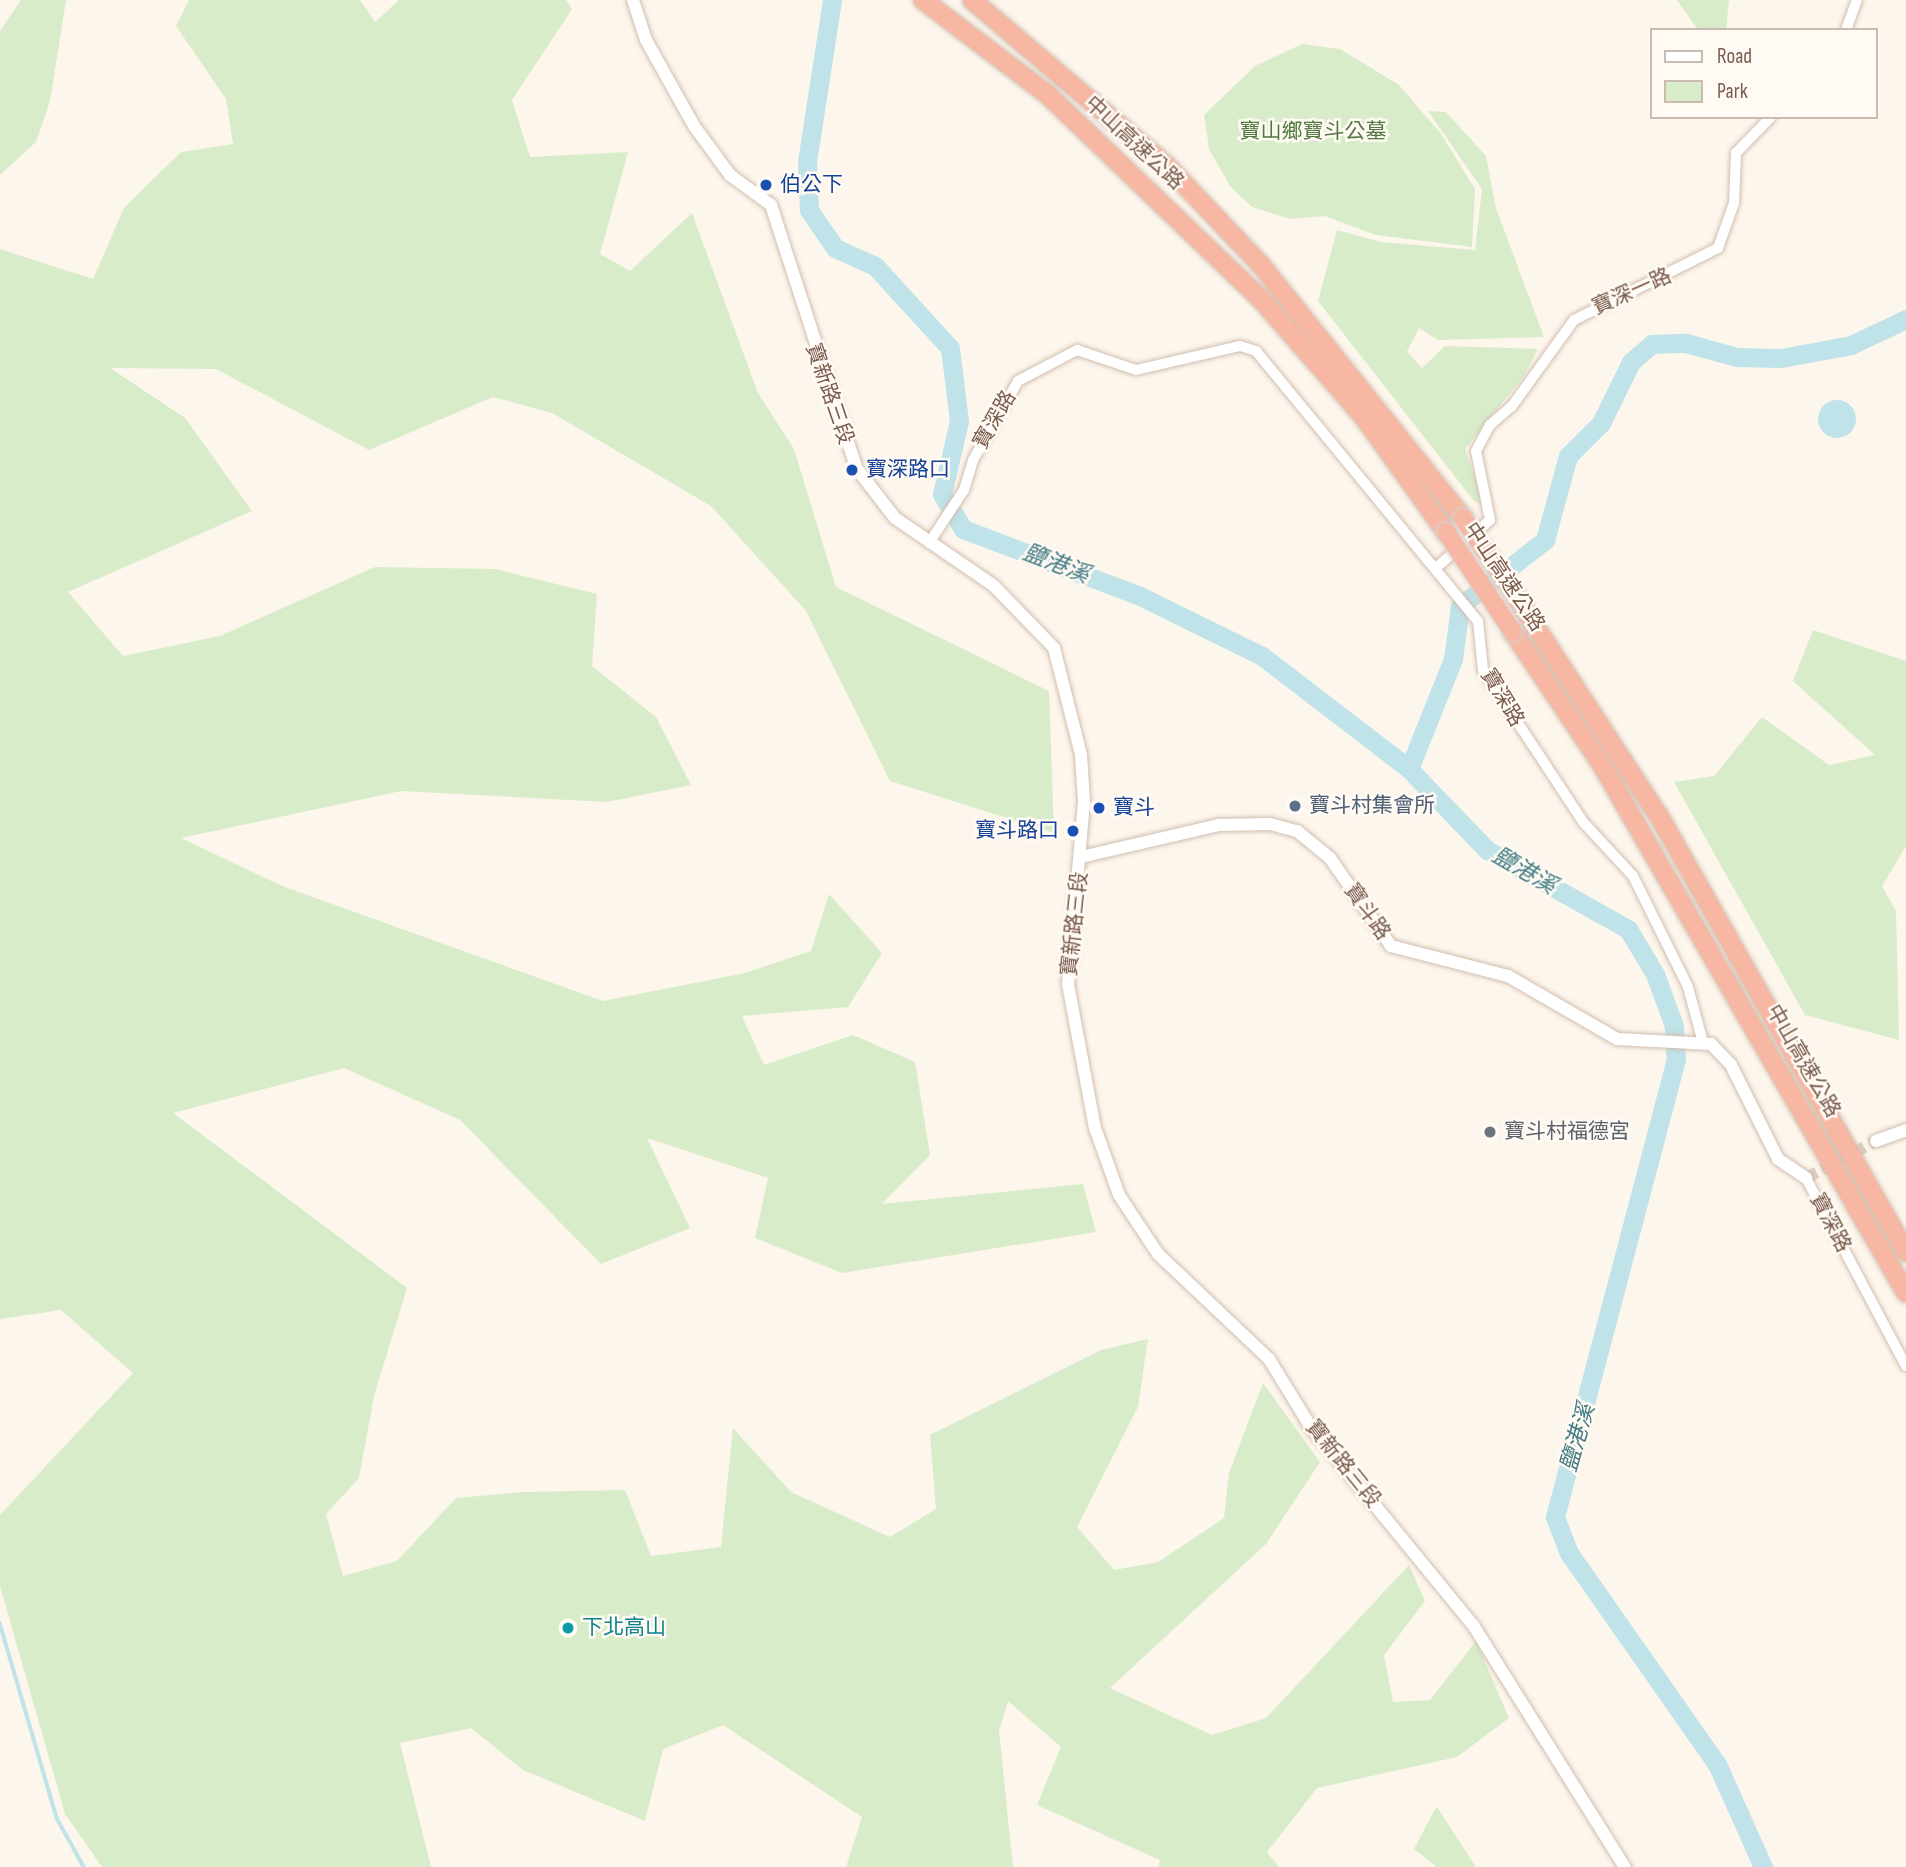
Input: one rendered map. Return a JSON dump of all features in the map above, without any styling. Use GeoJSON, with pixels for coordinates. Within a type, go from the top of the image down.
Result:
{"type":"FeatureCollection","features":[{"type":"Feature","properties":{"kind":"highway","name":"中山高速公路"},"geometry":{"type":"LineString","coordinates":[[923,0],[1047,94],[1260,298],[1363,416],[1446,532],[1609,776],[1906,1293]]}},
{"type":"Feature","properties":{"kind":"highway","name":"中山高速公路"},"geometry":{"type":"LineString","coordinates":[[972,0],[1167,166],[1261,265],[1463,518],[1658,816],[1906,1252]]}},
{"type":"Feature","properties":{"kind":"street","name":"寶新路三段"},"geometry":{"type":"LineString","coordinates":[[633,0],[646,40],[694,126],[730,175],[771,205],[857,469],[882,506],[929,543],[993,585],[1054,648],[1081,755],[1082,857],[1068,984],[1095,1128],[1119,1195],[1158,1254],[1269,1359],[1310,1426],[1473,1625],[1625,1867]]}},
{"type":"Feature","properties":{"kind":"street"},"geometry":{"type":"LineString","coordinates":[[1847,28],[1857,0]]}},
{"type":"Feature","properties":{"kind":"street","name":"寶深一路"},"geometry":{"type":"LineString","coordinates":[[1437,566],[1490,520],[1476,451],[1490,425],[1512,406],[1573,320],[1718,248],[1734,203],[1736,153],[1769,119]]}},
{"type":"Feature","properties":{"kind":"street","name":"寶深路"},"geometry":{"type":"LineString","coordinates":[[929,543],[964,490],[1011,390],[1057,359],[1088,349],[1136,370],[1249,347],[1370,484],[1405,539],[1437,566],[1478,621],[1483,670],[1584,823],[1633,876],[1688,987],[1702,1039],[1727,1059],[1779,1159],[1806,1178],[1906,1366]]}},
{"type":"Feature","properties":{"kind":"street","name":"寶斗路"},"geometry":{"type":"LineString","coordinates":[[1082,857],[1219,825],[1285,827],[1330,858],[1391,946],[1508,976],[1617,1039],[1655,1045],[1702,1039]]}},
{"type":"Feature","properties":{"kind":"street"},"geometry":{"type":"LineString","coordinates":[[1877,1140],[1906,1130]]}},
{"type":"Feature","properties":{"kind":"green space"},"geometry":{"type":"Polygon","coordinates":[[[21,0],[66,0],[50,101],[36,142],[0,175],[0,31],[21,0]]]}},
{"type":"Feature","properties":{"kind":"green space"},"geometry":{"type":"Polygon","coordinates":[[[189,0],[360,0],[375,22],[399,0],[566,0],[572,9],[512,100],[530,157],[628,152],[600,254],[630,271],[692,213],[758,393],[794,449],[836,587],[1049,691],[1054,833],[890,781],[806,611],[711,506],[552,413],[493,397],[369,450],[216,369],[110,368],[185,418],[252,511],[68,592],[123,656],[220,636],[375,567],[495,569],[597,594],[592,666],[656,717],[691,785],[607,802],[401,791],[181,838],[282,886],[603,1001],[745,973],[811,951],[829,894],[882,953],[848,1007],[742,1016],[764,1065],[853,1035],[915,1062],[930,1155],[882,1204],[1083,1184],[1096,1232],[842,1273],[755,1238],[768,1178],[647,1138],[690,1228],[601,1264],[460,1120],[344,1068],[173,1113],[407,1288],[374,1396],[359,1478],[326,1514],[343,1576],[397,1561],[456,1498],[525,1492],[625,1490],[651,1556],[721,1547],[733,1428],[791,1492],[890,1537],[936,1509],[930,1435],[1101,1350],[1148,1339],[1138,1407],[1077,1527],[1114,1570],[1158,1562],[1224,1518],[1229,1473],[1263,1383],[1320,1462],[1266,1544],[1110,1688],[1212,1735],[1266,1718],[1409,1565],[1425,1601],[1384,1655],[1393,1702],[1430,1700],[1476,1641],[1509,1718],[1457,1757],[1317,1788],[1267,1852],[1279,1867],[1158,1867],[1160,1860],[1037,1805],[1061,1747],[1008,1701],[999,1731],[1013,1867],[846,1867],[862,1817],[723,1725],[663,1749],[645,1821],[523,1770],[471,1728],[400,1743],[431,1867],[102,1867],[65,1814],[0,1586],[0,1515],[133,1373],[61,1310],[0,1319],[0,249],[93,279],[124,208],[181,152],[233,144],[226,99],[176,26],[189,0]]]}},
{"type":"Feature","properties":{"kind":"green space"},"geometry":{"type":"Polygon","coordinates":[[[1677,0],[1729,0],[1726,28],[1697,28],[1677,0]]]}},
{"type":"Feature","properties":{"kind":"green space","name":"寶山鄉寶斗公墓"},"geometry":{"type":"Polygon","coordinates":[[[1302,44],[1340,49],[1399,85],[1441,134],[1475,189],[1472,247],[1376,235],[1325,216],[1290,219],[1252,207],[1230,186],[1209,149],[1204,115],[1255,66],[1302,44]]]}},
{"type":"Feature","properties":{"kind":"green space"},"geometry":{"type":"Polygon","coordinates":[[[1428,111],[1446,112],[1486,156],[1496,208],[1544,337],[1438,340],[1419,328],[1407,351],[1422,368],[1445,346],[1538,349],[1524,376],[1465,449],[1485,506],[1474,501],[1318,301],[1337,230],[1381,242],[1475,250],[1482,189],[1428,111]]]}},
{"type":"Feature","properties":{"kind":"green space"},"geometry":{"type":"Polygon","coordinates":[[[1813,630],[1906,661],[1906,846],[1882,886],[1896,911],[1899,1040],[1805,1015],[1674,782],[1714,776],[1762,717],[1829,765],[1875,755],[1793,681],[1813,630]]]}},
{"type":"Feature","properties":{"kind":"green space"},"geometry":{"type":"Polygon","coordinates":[[[1436,1807],[1476,1867],[1437,1867],[1414,1849],[1436,1807]]]}},
{"type":"Feature","properties":{"kind":"water"},"geometry":{"type":"Polygon","coordinates":[[[1837,400],[1850,406],[1856,419],[1850,432],[1837,438],[1824,432],[1818,419],[1824,406],[1837,400]]]}},
{"type":"Feature","properties":{"kind":"waterway","name":"鹽港溪"},"geometry":{"type":"LineString","coordinates":[[832,0],[807,161],[809,210],[835,248],[875,266],[950,348],[959,421],[942,494],[963,529],[1140,596],[1262,656],[1409,769],[1487,850],[1628,929],[1655,974],[1674,1026],[1676,1059],[1555,1517],[1569,1553],[1717,1764],[1763,1867]]}},
{"type":"Feature","properties":{"kind":"waterway"},"geometry":{"type":"LineString","coordinates":[[1409,769],[1453,659],[1460,606],[1545,540],[1568,456],[1601,423],[1631,362],[1652,344],[1686,343],[1737,357],[1781,358],[1851,345],[1906,319]]}},
{"type":"Feature","properties":{"kind":"waterway"},"geometry":{"type":"LineString","coordinates":[[0,1623],[57,1818],[84,1867]]}},
{"type":"Feature","properties":{"kind":"tunnel"},"geometry":{"type":"LineString","coordinates":[[1806,1178],[1876,1141]]}},
{"type":"Feature","properties":{"kind":"place","name":"伯公下"},"geometry":{"type":"Point","coordinates":[766,185]}},
{"type":"Feature","properties":{"kind":"place","name":"寶深路口"},"geometry":{"type":"Point","coordinates":[852,470]}},
{"type":"Feature","properties":{"kind":"place","name":"寶斗村集會所"},"geometry":{"type":"Point","coordinates":[1295,806]}},
{"type":"Feature","properties":{"kind":"place","name":"寶斗"},"geometry":{"type":"Point","coordinates":[1099,808]}},
{"type":"Feature","properties":{"kind":"place","name":"寶斗路口"},"geometry":{"type":"Point","coordinates":[1073,831]}},
{"type":"Feature","properties":{"kind":"place","name":"寶斗村福德宮"},"geometry":{"type":"Point","coordinates":[1490,1132]}},
{"type":"Feature","properties":{"kind":"place","name":"下北高山"},"geometry":{"type":"Point","coordinates":[568,1628]}}]}
